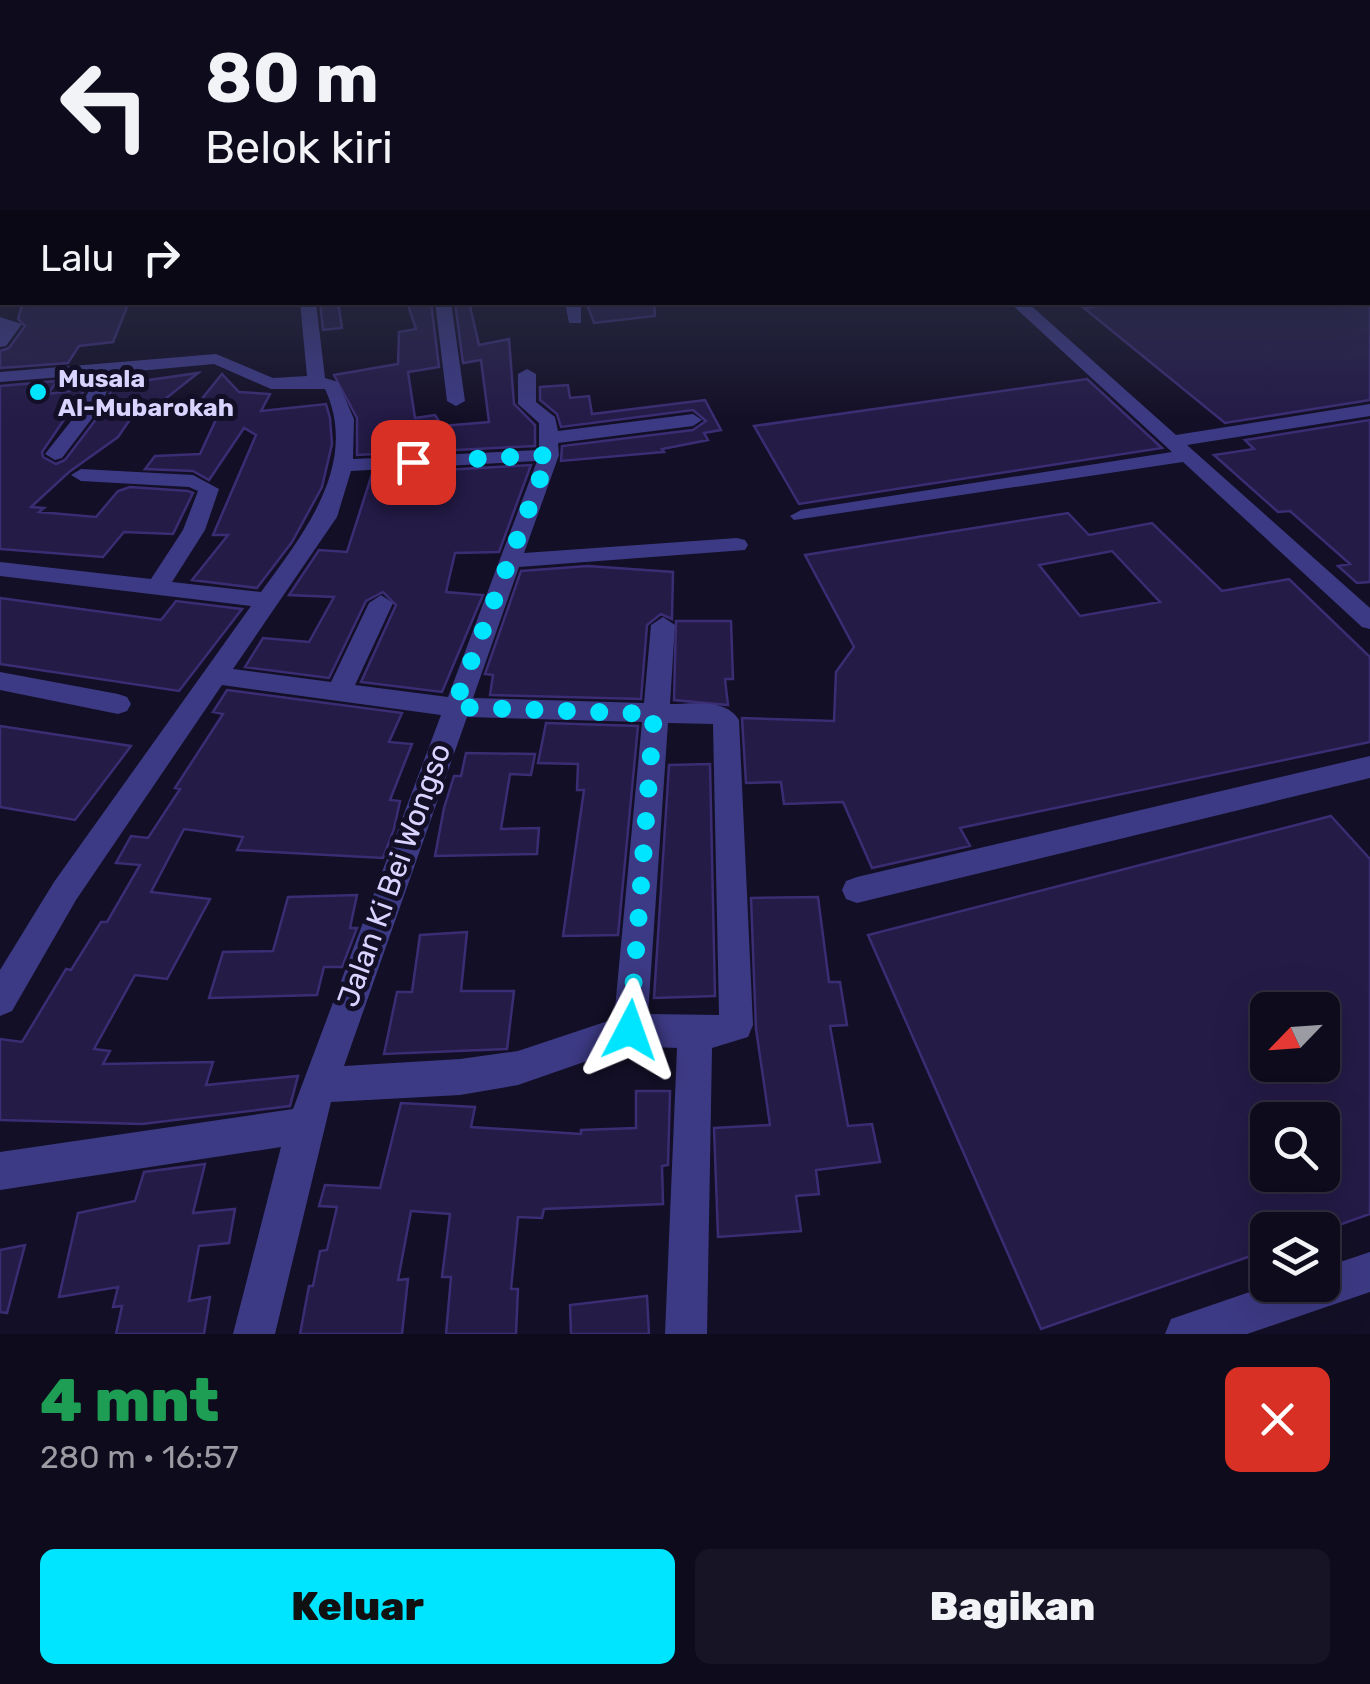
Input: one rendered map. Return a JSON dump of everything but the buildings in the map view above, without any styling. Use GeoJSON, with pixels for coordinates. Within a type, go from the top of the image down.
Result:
{"type":"FeatureCollection","features":[{"type":"Feature","properties":{"kind":"street"},"geometry":{"type":"LineString","coordinates":[[308,305],[316,381]]}},
{"type":"Feature","properties":{"kind":"street"},"geometry":{"type":"LineString","coordinates":[[444,305],[456,400]]}},
{"type":"Feature","properties":{"kind":"street"},"geometry":{"type":"LineString","coordinates":[[574,305],[576,320]]}},
{"type":"Feature","properties":{"kind":"street"},"geometry":{"type":"LineString","coordinates":[[1021,305],[1370,621]]}},
{"type":"Feature","properties":{"kind":"street"},"geometry":{"type":"LineString","coordinates":[[0,322],[14,324],[0,342]]}},
{"type":"Feature","properties":{"kind":"street"},"geometry":{"type":"LineString","coordinates":[[0,378],[216,359],[271,384],[316,381],[332,386],[345,420],[344,466],[326,517],[65,892],[0,1000]]}},
{"type":"Feature","properties":{"kind":"street"},"geometry":{"type":"LineString","coordinates":[[55,454],[88,412],[110,366]]}},
{"type":"Feature","properties":{"kind":"street"},"geometry":{"type":"LineString","coordinates":[[527,374],[527,404],[546,417],[550,447]]}},
{"type":"Feature","properties":{"kind":"street"},"geometry":{"type":"LineString","coordinates":[[801,516],[1178,449],[1370,410]]}},
{"type":"Feature","properties":{"kind":"street"},"geometry":{"type":"LineString","coordinates":[[344,466],[550,447],[693,420]]}},
{"type":"Feature","properties":{"kind":"street","name":"Jalan Ki Bei Wongso"},"geometry":{"type":"LineString","coordinates":[[254,1334],[305,1124],[550,447]]}},
{"type":"Feature","properties":{"kind":"street"},"geometry":{"type":"LineString","coordinates":[[81,475],[193,480],[208,489],[194,530],[156,589]]}},
{"type":"Feature","properties":{"kind":"street"},"geometry":{"type":"LineString","coordinates":[[511,562],[737,545]]}},
{"type":"Feature","properties":{"kind":"street"},"geometry":{"type":"LineString","coordinates":[[0,569],[271,601]]}},
{"type":"Feature","properties":{"kind":"street"},"geometry":{"type":"LineString","coordinates":[[339,692],[380,603]]}},
{"type":"Feature","properties":{"kind":"street"},"geometry":{"type":"LineString","coordinates":[[630,1030],[663,625]]}},
{"type":"Feature","properties":{"kind":"street"},"geometry":{"type":"LineString","coordinates":[[218,676],[454,707],[720,715],[726,720],[739,1019],[724,1031],[630,1030],[518,1068],[460,1077],[319,1084]]}},
{"type":"Feature","properties":{"kind":"street"},"geometry":{"type":"LineString","coordinates":[[0,681],[118,704]]}},
{"type":"Feature","properties":{"kind":"street"},"geometry":{"type":"LineString","coordinates":[[857,890],[1370,767]]}},
{"type":"Feature","properties":{"kind":"street"},"geometry":{"type":"LineString","coordinates":[[686,1334],[696,1030]]}},
{"type":"Feature","properties":{"kind":"street"},"geometry":{"type":"LineString","coordinates":[[0,1172],[305,1124]]}},
{"type":"Feature","properties":{"kind":"street"},"geometry":{"type":"LineString","coordinates":[[1186,1334],[1370,1272]]}},
{"type":"Feature","properties":{"kind":"place","name":"Musala Al-Mubarokah"},"geometry":{"type":"Point","coordinates":[38,392]}},
{"type":"Feature","properties":{"kind":"route"},"geometry":{"type":"LineString","coordinates":[[413,462],[549,455],[454,707],[654,714],[630,1030]]}}]}
